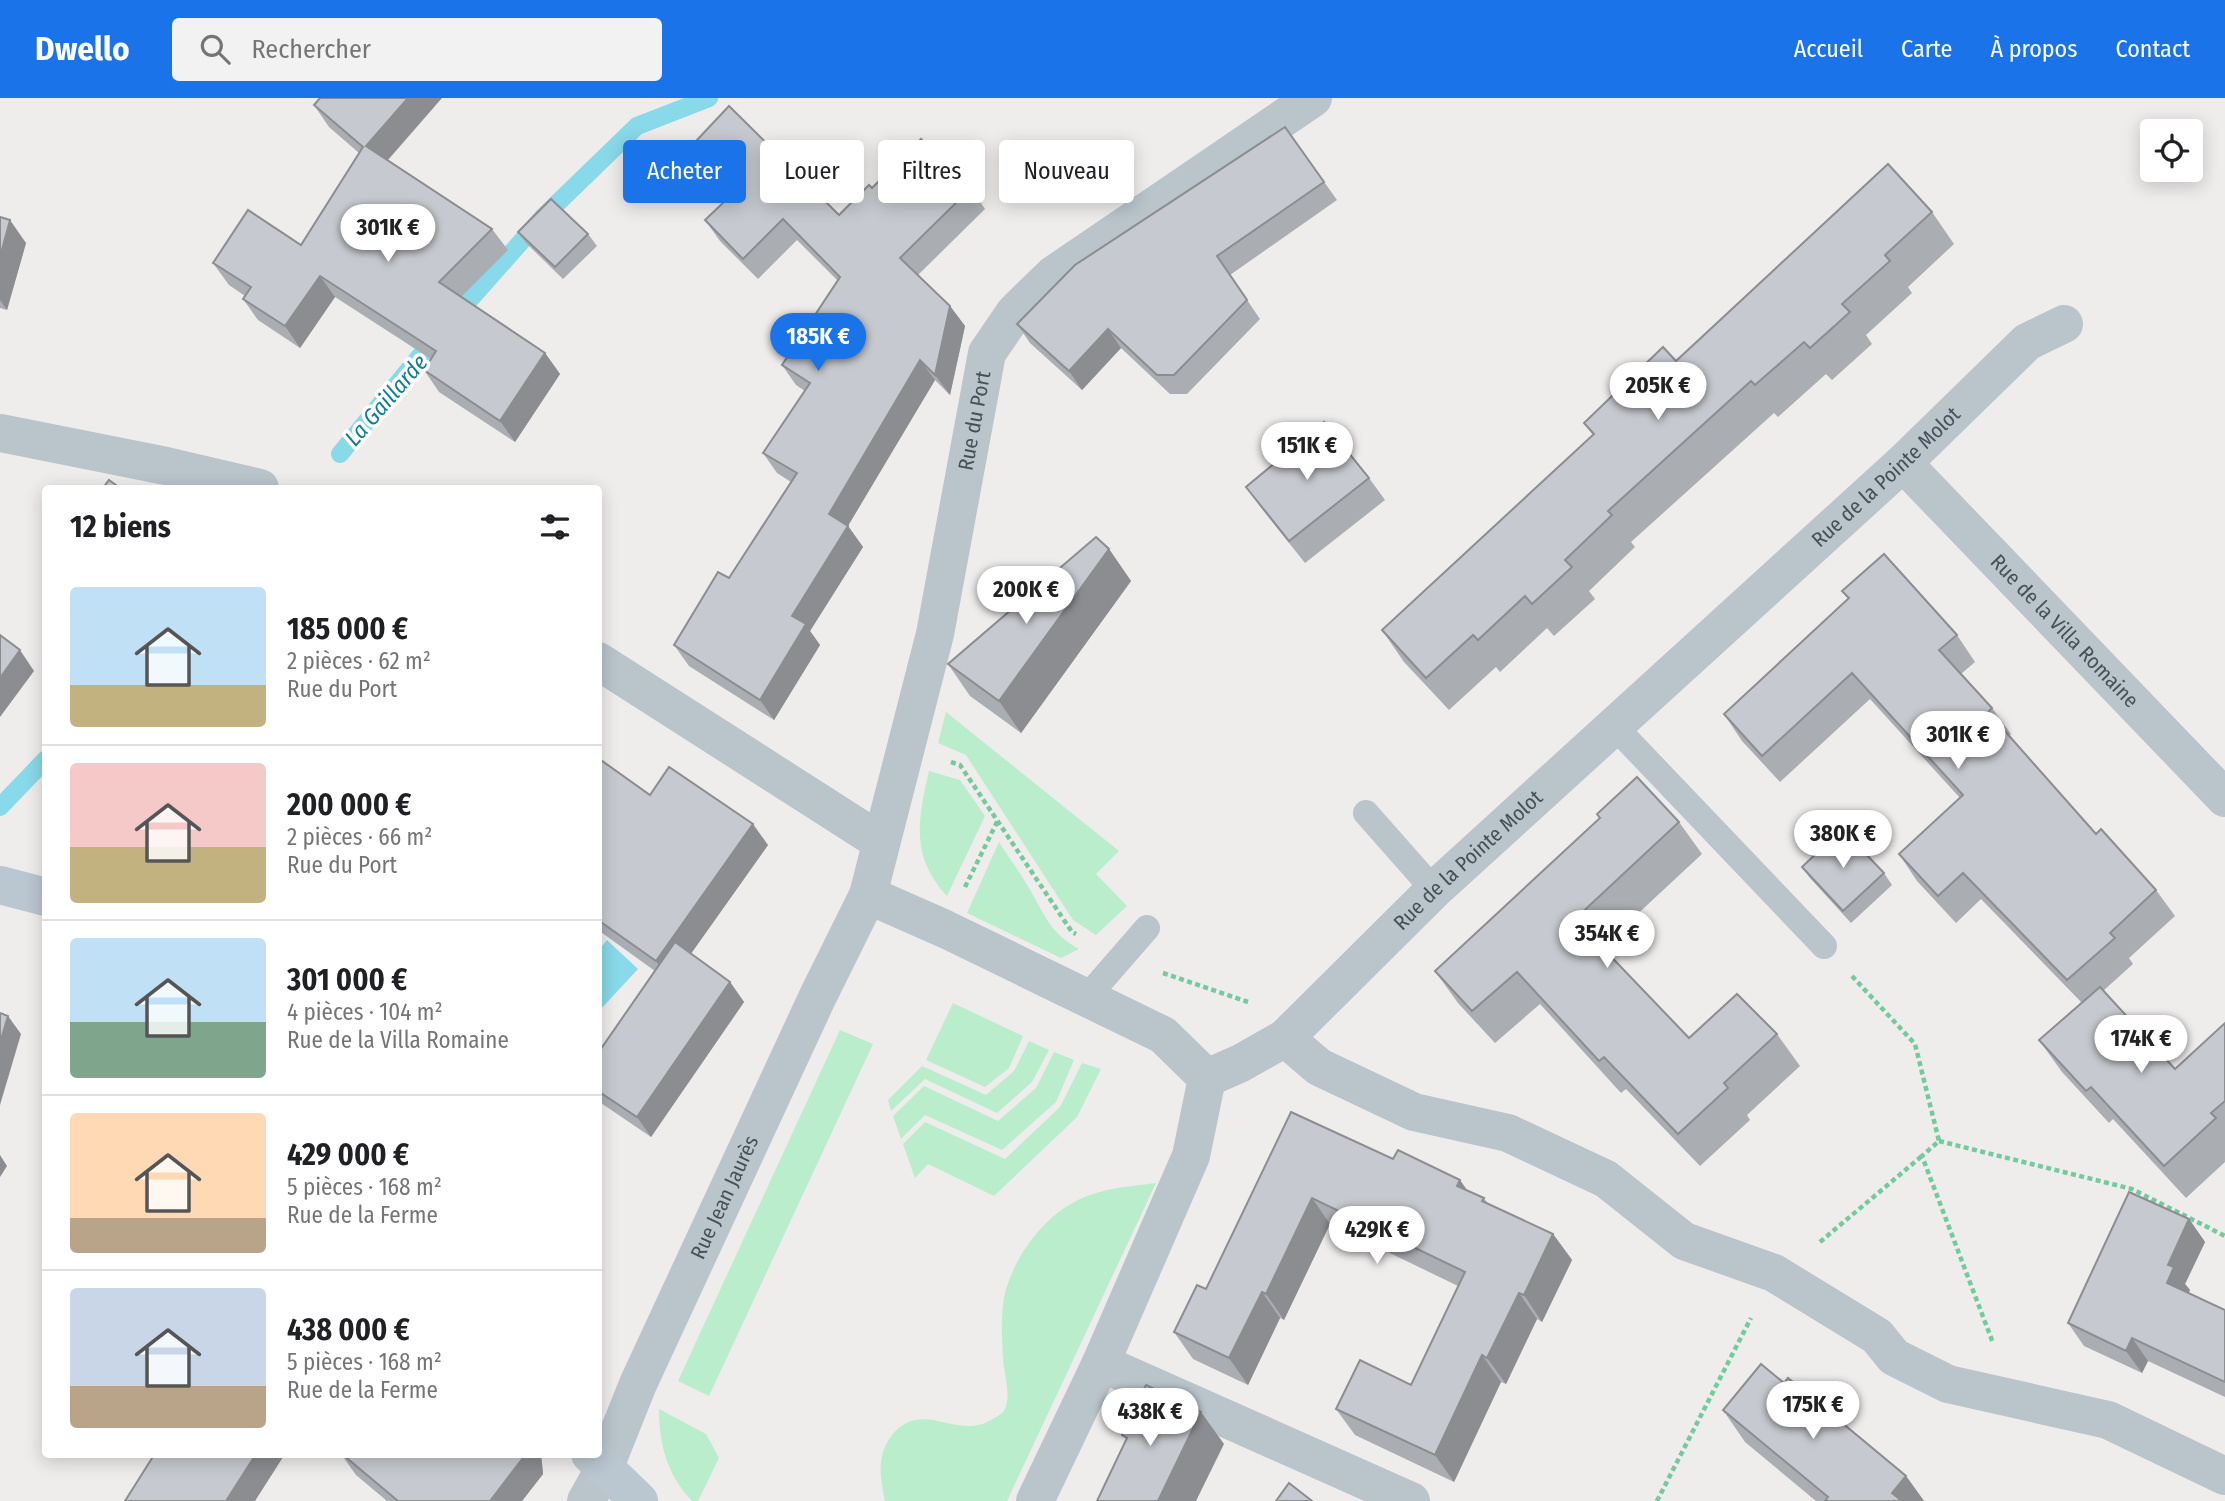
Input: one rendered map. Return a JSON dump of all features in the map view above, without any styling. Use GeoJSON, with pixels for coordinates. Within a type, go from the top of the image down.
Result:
{"type":"FeatureCollection","features":[{"type":"Feature","properties":{"kind":"street","name":"Rue du Port"},"geometry":{"type":"LineString","coordinates":[[868,895],[935,634],[987,353],[1014,312],[1053,275],[1313,98]]}},
{"type":"Feature","properties":{"kind":"street","name":"Rue de la Pointe Molot"},"geometry":{"type":"LineString","coordinates":[[1207,1078],[1241,1063],[1285,1038],[1434,890],[1903,463],[2027,342],[2064,324]]}},
{"type":"Feature","properties":{"kind":"street"},"geometry":{"type":"LineString","coordinates":[[0,433],[247,485]]}},
{"type":"Feature","properties":{"kind":"street","name":"Rue de la Villa Romaine"},"geometry":{"type":"LineString","coordinates":[[1903,463],[2225,798]]}},
{"type":"Feature","properties":{"kind":"street"},"geometry":{"type":"LineString","coordinates":[[602,665],[881,842]]}},
{"type":"Feature","properties":{"kind":"street"},"geometry":{"type":"LineString","coordinates":[[0,885],[42,896]]}},
{"type":"Feature","properties":{"kind":"street"},"geometry":{"type":"LineString","coordinates":[[868,895],[1163,1035],[1207,1078],[1191,1156],[1100,1365],[1035,1501]]}},
{"type":"Feature","properties":{"kind":"street","name":"Rue Jean Jaurès"},"geometry":{"type":"LineString","coordinates":[[602,1457],[868,895]]}},
{"type":"Feature","properties":{"kind":"street"},"geometry":{"type":"LineString","coordinates":[[1285,1038],[1319,1067],[1415,1112],[1508,1133],[1606,1179],[1684,1241],[1774,1273],[1877,1336],[1894,1357],[1948,1384],[2108,1420],[2225,1476]]}},
{"type":"Feature","properties":{"kind":"street"},"geometry":{"type":"LineString","coordinates":[[1100,1365],[1119,1371],[1411,1501]]}},
{"type":"Feature","properties":{"kind":"street","name":"Rue Jean Jaurès"},"geometry":{"type":"LineString","coordinates":[[593,1475],[601,1458]]}},
{"type":"Feature","properties":{"kind":"street"},"geometry":{"type":"LineString","coordinates":[[593,1475],[639,1501]]}},
{"type":"Feature","properties":{"kind":"lane"},"geometry":{"type":"LineString","coordinates":[[1615,727],[1824,946]]}},
{"type":"Feature","properties":{"kind":"lane"},"geometry":{"type":"LineString","coordinates":[[1366,813],[1434,890]]}},
{"type":"Feature","properties":{"kind":"lane"},"geometry":{"type":"LineString","coordinates":[[1087,997],[1147,928]]}},
{"type":"Feature","properties":{"kind":"path"},"geometry":{"type":"LineString","coordinates":[[906,751],[960,765],[1072,932],[1119,958],[1245,999],[1285,1038]]}},
{"type":"Feature","properties":{"kind":"path"},"geometry":{"type":"LineString","coordinates":[[963,891],[998,820]]}},
{"type":"Feature","properties":{"kind":"path"},"geometry":{"type":"LineString","coordinates":[[1824,946],[1915,1044],[1939,1141]]}},
{"type":"Feature","properties":{"kind":"path"},"geometry":{"type":"LineString","coordinates":[[1939,1141],[2132,1189],[2225,1236]]}},
{"type":"Feature","properties":{"kind":"path"},"geometry":{"type":"LineString","coordinates":[[1939,1141],[1922,1156],[2014,1399]]}},
{"type":"Feature","properties":{"kind":"green space"},"geometry":{"type":"Polygon","coordinates":[[[946,712],[1119,851],[1096,874],[1127,906],[1096,935],[1073,920],[966,755],[938,743],[946,712]]]}},
{"type":"Feature","properties":{"kind":"green space"},"geometry":{"type":"Polygon","coordinates":[[[929,771],[960,780],[985,816],[947,896],[927,867],[922,852],[920,821],[929,771]]]}},
{"type":"Feature","properties":{"kind":"green space"},"geometry":{"type":"Polygon","coordinates":[[[999,842],[1051,926],[1079,949],[1061,958],[967,913],[999,842]]]}},
{"type":"Feature","properties":{"kind":"green space"},"geometry":{"type":"Polygon","coordinates":[[[953,1003],[1023,1036],[1009,1068],[985,1087],[926,1060],[953,1003]]]}},
{"type":"Feature","properties":{"kind":"green space"},"geometry":{"type":"Polygon","coordinates":[[[840,1030],[873,1044],[709,1396],[678,1381],[840,1030]]]}},
{"type":"Feature","properties":{"kind":"green space"},"geometry":{"type":"Polygon","coordinates":[[[1029,1041],[1049,1050],[1032,1082],[997,1113],[925,1079],[891,1111],[888,1100],[922,1066],[986,1095],[1014,1071],[1029,1041]]]}},
{"type":"Feature","properties":{"kind":"green space"},"geometry":{"type":"Polygon","coordinates":[[[1054,1052],[1074,1060],[1056,1102],[1002,1150],[925,1115],[901,1139],[893,1116],[924,1086],[998,1121],[1036,1088],[1054,1052]]]}},
{"type":"Feature","properties":{"kind":"green space"},"geometry":{"type":"Polygon","coordinates":[[[1082,1063],[1101,1069],[1077,1117],[994,1196],[928,1164],[915,1178],[903,1144],[925,1122],[1005,1159],[1060,1107],[1082,1063]]]}},
{"type":"Feature","properties":{"kind":"green space"},"geometry":{"type":"Polygon","coordinates":[[[1156,1183],[1007,1501],[885,1501],[881,1475],[883,1451],[892,1435],[904,1425],[916,1420],[928,1420],[966,1426],[978,1425],[1004,1411],[1007,1392],[1002,1341],[1004,1297],[1019,1259],[1039,1231],[1050,1219],[1078,1200],[1108,1190],[1156,1183]]]}},
{"type":"Feature","properties":{"kind":"green space"},"geometry":{"type":"Polygon","coordinates":[[[659,1409],[706,1434],[719,1458],[698,1501],[692,1501],[683,1491],[671,1470],[663,1447],[659,1409]]]}},
{"type":"Feature","properties":{"kind":"water"},"geometry":{"type":"Polygon","coordinates":[[[607,940],[638,969],[602,1008],[602,946],[607,940]]]}},
{"type":"Feature","properties":{"kind":"building"},"geometry":{"type":"Polygon","coordinates":[[[320,98],[408,98],[366,146],[492,229],[439,282],[545,353],[500,421],[424,370],[436,351],[320,276],[285,326],[243,299],[251,287],[213,263],[248,210],[301,245],[363,147],[314,105],[320,98]]]}},
{"type":"Feature","properties":{"kind":"building"},"geometry":{"type":"Polygon","coordinates":[[[729,106],[763,140],[760,140],[760,203],[827,203],[839,215],[851,203],[864,203],[864,190],[869,185],[872,188],[878,182],[878,203],[956,203],[900,258],[950,306],[935,375],[920,360],[829,514],[848,526],[792,616],[806,624],[760,700],[674,645],[718,572],[729,578],[797,473],[763,453],[810,383],[782,365],[840,277],[783,219],[743,259],[705,220],[723,203],[746,203],[746,140],[697,140],[729,106]]]}},
{"type":"Feature","properties":{"kind":"building"},"geometry":{"type":"Polygon","coordinates":[[[1285,127],[1324,182],[1217,256],[1247,300],[1174,375],[1157,375],[1108,329],[1069,371],[1017,324],[1075,265],[1285,127]]]}},
{"type":"Feature","properties":{"kind":"building"},"geometry":{"type":"Polygon","coordinates":[[[1888,164],[1932,212],[1885,255],[1890,261],[1842,304],[1850,312],[1810,348],[1804,342],[1755,385],[1751,381],[1608,511],[1612,515],[1565,560],[1572,567],[1532,604],[1525,596],[1478,640],[1473,635],[1426,678],[1382,630],[1594,434],[1584,423],[1663,347],[1676,361],[1888,164]]]}},
{"type":"Feature","properties":{"kind":"building"},"geometry":{"type":"Polygon","coordinates":[[[551,199],[588,234],[555,267],[518,232],[551,199]]]}},
{"type":"Feature","properties":{"kind":"building"},"geometry":{"type":"Polygon","coordinates":[[[0,217],[10,220],[0,257],[0,217]]]}},
{"type":"Feature","properties":{"kind":"building"},"geometry":{"type":"Polygon","coordinates":[[[1324,422],[1369,478],[1289,541],[1246,487],[1324,422]]]}},
{"type":"Feature","properties":{"kind":"building"},"geometry":{"type":"Polygon","coordinates":[[[1096,537],[1109,549],[999,701],[948,664],[1096,537]]]}},
{"type":"Feature","properties":{"kind":"building"},"geometry":{"type":"Polygon","coordinates":[[[1884,554],[1957,635],[1939,650],[1992,708],[1988,712],[2096,834],[2101,829],[2156,890],[2110,933],[2115,938],[2067,980],[1963,873],[1938,896],[1899,854],[1963,795],[1852,673],[1762,756],[1724,714],[1849,598],[1842,591],[1884,554]]]}},
{"type":"Feature","properties":{"kind":"building"},"geometry":{"type":"Polygon","coordinates":[[[0,635],[20,650],[0,678],[0,635]]]}},
{"type":"Feature","properties":{"kind":"building"},"geometry":{"type":"Polygon","coordinates":[[[602,761],[650,795],[669,767],[753,824],[656,961],[602,923],[602,761]]]}},
{"type":"Feature","properties":{"kind":"building"},"geometry":{"type":"Polygon","coordinates":[[[1637,777],[1679,822],[1575,919],[1689,1038],[1737,994],[1777,1034],[1724,1083],[1728,1088],[1678,1134],[1604,1057],[1599,1061],[1517,972],[1472,1011],[1435,971],[1600,818],[1597,814],[1637,777]]]}},
{"type":"Feature","properties":{"kind":"building"},"geometry":{"type":"Polygon","coordinates":[[[1842,829],[1884,873],[1843,911],[1802,867],[1842,829]]]}},
{"type":"Feature","properties":{"kind":"building"},"geometry":{"type":"Polygon","coordinates":[[[675,942],[730,982],[637,1117],[602,1094],[602,1047],[675,942]]]}},
{"type":"Feature","properties":{"kind":"building"},"geometry":{"type":"Polygon","coordinates":[[[2100,987],[2175,1069],[2225,1023],[2225,1101],[2211,1113],[2216,1118],[2164,1166],[2091,1087],[2086,1091],[2039,1040],[2100,987]]]}},
{"type":"Feature","properties":{"kind":"building"},"geometry":{"type":"Polygon","coordinates":[[[0,1013],[8,1016],[0,1043],[0,1013]]]}},
{"type":"Feature","properties":{"kind":"building"},"geometry":{"type":"Polygon","coordinates":[[[1291,1112],[1393,1159],[1398,1150],[1460,1180],[1457,1186],[1484,1198],[1482,1201],[1553,1234],[1524,1295],[1519,1293],[1487,1358],[1482,1355],[1435,1455],[1336,1409],[1360,1360],[1411,1385],[1465,1272],[1312,1198],[1266,1294],[1262,1292],[1229,1358],[1174,1332],[1197,1285],[1206,1289],[1291,1112]]]}},
{"type":"Feature","properties":{"kind":"building"},"geometry":{"type":"Polygon","coordinates":[[[2129,1192],[2189,1219],[2168,1265],[2174,1267],[2167,1283],[2225,1310],[2225,1382],[2132,1338],[2126,1351],[2068,1323],[2129,1192]]]}},
{"type":"Feature","properties":{"kind":"building"},"geometry":{"type":"Polygon","coordinates":[[[1761,1364],[1784,1383],[1788,1378],[1906,1476],[1892,1493],[1902,1501],[1825,1501],[1828,1497],[1723,1410],[1761,1364]]]}},
{"type":"Feature","properties":{"kind":"building"},"geometry":{"type":"Polygon","coordinates":[[[1146,1385],[1201,1412],[1158,1501],[1097,1501],[1127,1438],[1122,1435],[1146,1385]]]}},
{"type":"Feature","properties":{"kind":"building"},"geometry":{"type":"Polygon","coordinates":[[[152,1458],[253,1458],[226,1501],[125,1501],[152,1458]]]}},
{"type":"Feature","properties":{"kind":"building"},"geometry":{"type":"Polygon","coordinates":[[[347,1458],[523,1458],[490,1501],[398,1501],[347,1458]]]}},
{"type":"Feature","properties":{"kind":"building"},"geometry":{"type":"Polygon","coordinates":[[[1289,1483],[1312,1501],[1276,1501],[1289,1483]]]}},
{"type":"Feature","properties":{"kind":"waterway","name":"La Gaillarde"},"geometry":{"type":"LineString","coordinates":[[340,454],[420,356],[543,217],[637,126],[709,98]]}},
{"type":"Feature","properties":{"kind":"waterway","name":"La Gaillarde"},"geometry":{"type":"LineString","coordinates":[[0,807],[42,763]]}}]}
